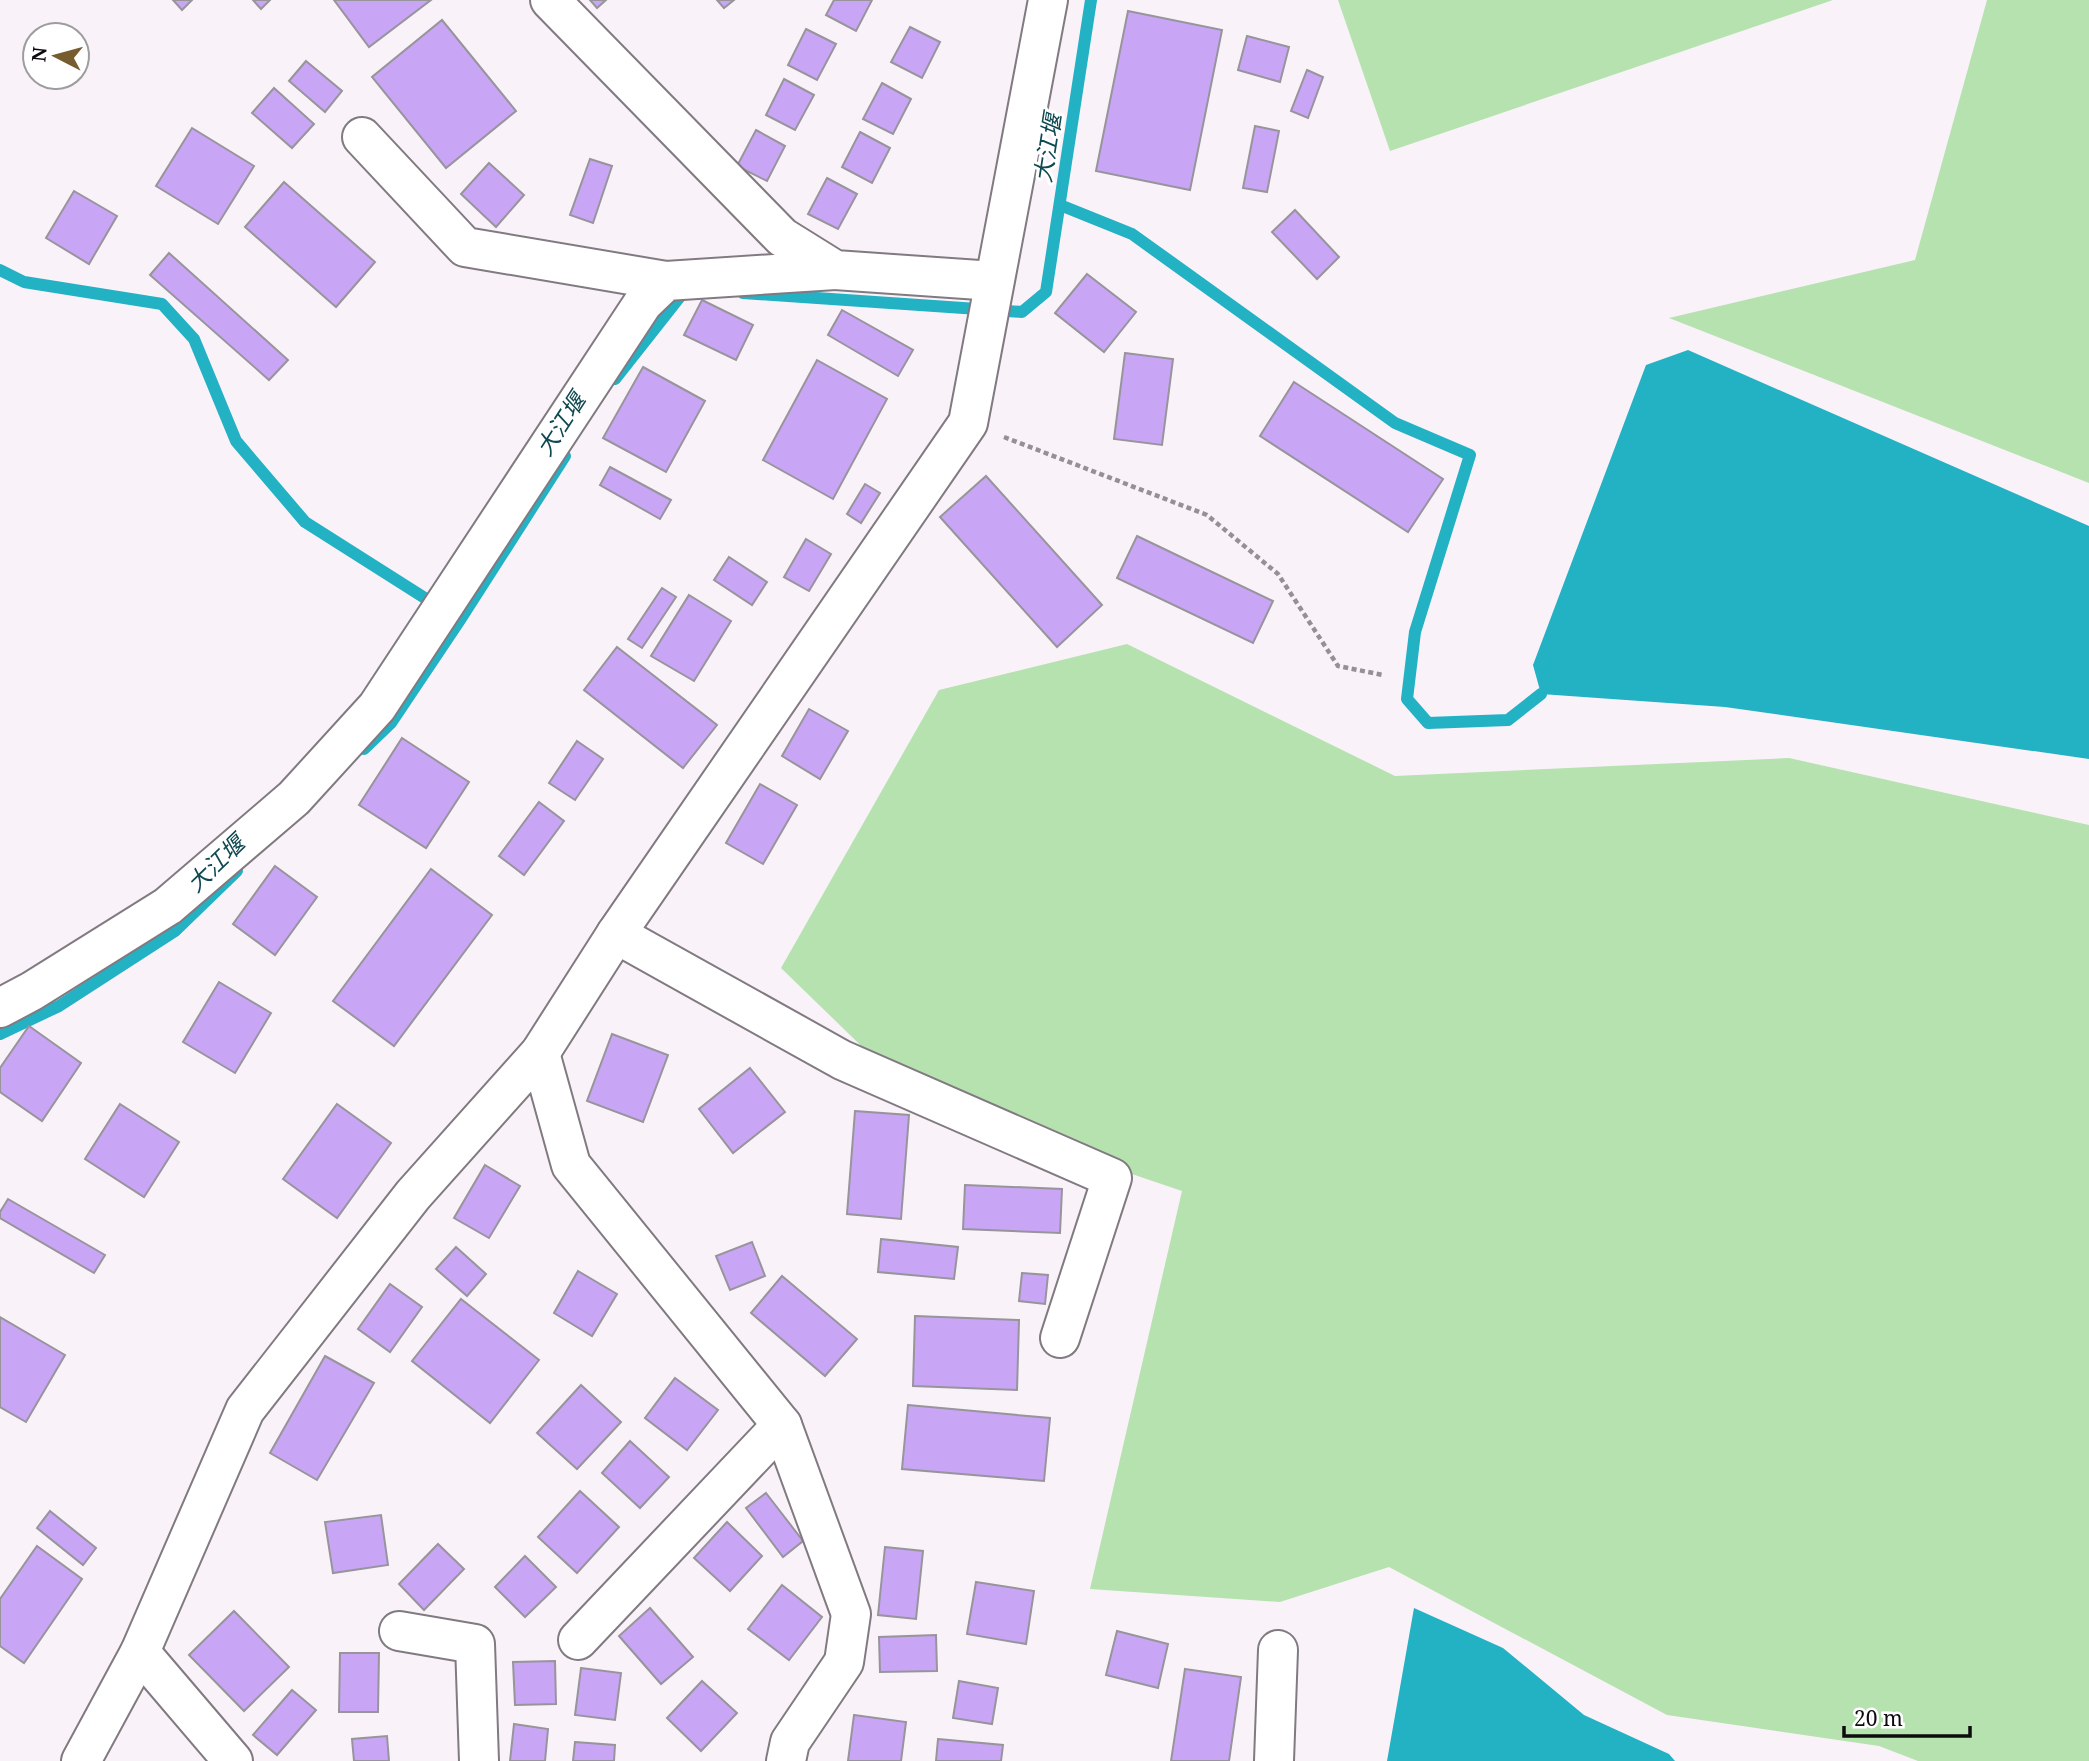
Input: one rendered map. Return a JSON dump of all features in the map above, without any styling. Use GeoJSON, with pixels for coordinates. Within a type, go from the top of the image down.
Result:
{"type":"FeatureCollection","features":[{"type":"Feature","properties":{"kind":"street"},"geometry":{"type":"LineString","coordinates":[[550,0],[782,237],[835,270]]}},
{"type":"Feature","properties":{"kind":"street"},"geometry":{"type":"LineString","coordinates":[[82,1761],[141,1652],[245,1410],[413,1195],[540,1053],[616,934],[968,423],[1048,0]]}},
{"type":"Feature","properties":{"kind":"street"},"geometry":{"type":"LineString","coordinates":[[362,137],[465,247],[666,281],[835,270],[994,281]]}},
{"type":"Feature","properties":{"kind":"street"},"geometry":{"type":"LineString","coordinates":[[0,1008],[32,992],[168,906],[294,798],[377,707],[643,303],[666,281]]}},
{"type":"Feature","properties":{"kind":"street"},"geometry":{"type":"LineString","coordinates":[[616,934],[842,1060],[1112,1178],[1060,1338]]}},
{"type":"Feature","properties":{"kind":"street"},"geometry":{"type":"LineString","coordinates":[[540,1053],[571,1165],[782,1425],[851,1614],[844,1662],[790,1742],[786,1761]]}},
{"type":"Feature","properties":{"kind":"street"},"geometry":{"type":"LineString","coordinates":[[578,1640],[782,1425]]}},
{"type":"Feature","properties":{"kind":"street"},"geometry":{"type":"LineString","coordinates":[[399,1631],[475,1644],[479,1761]]}},
{"type":"Feature","properties":{"kind":"street"},"geometry":{"type":"LineString","coordinates":[[1274,1761],[1278,1650]]}},
{"type":"Feature","properties":{"kind":"street"},"geometry":{"type":"LineString","coordinates":[[141,1652],[233,1761]]}},
{"type":"Feature","properties":{"kind":"path"},"geometry":{"type":"LineString","coordinates":[[968,423],[1208,515],[1278,575],[1338,667],[1383,674]]}},
{"type":"Feature","properties":{"kind":"green space"},"geometry":{"type":"Polygon","coordinates":[[[1338,0],[1833,0],[1390,151],[1338,0]]]}},
{"type":"Feature","properties":{"kind":"green space"},"geometry":{"type":"Polygon","coordinates":[[[1987,0],[2089,0],[2089,483],[1669,318],[1915,260],[1987,0]]]}},
{"type":"Feature","properties":{"kind":"green space"},"geometry":{"type":"Polygon","coordinates":[[[1127,644],[1395,776],[1789,758],[2089,825],[2089,1761],[1918,1761],[1879,1746],[1667,1715],[1389,1567],[1280,1602],[1090,1589],[1182,1191],[919,1102],[781,968],[939,690],[1127,644]]]}},
{"type":"Feature","properties":{"kind":"water"},"geometry":{"type":"Polygon","coordinates":[[[1688,350],[2089,526],[2089,759],[1725,707],[1541,694],[1533,665],[1646,365],[1688,350]]]}},
{"type":"Feature","properties":{"kind":"water"},"geometry":{"type":"Polygon","coordinates":[[[1414,1608],[1503,1648],[1584,1715],[1669,1754],[1675,1761],[1387,1761],[1414,1608]]]}},
{"type":"Feature","properties":{"kind":"building"},"geometry":{"type":"Polygon","coordinates":[[[173,0],[192,0],[182,10],[173,0]]]}},
{"type":"Feature","properties":{"kind":"building"},"geometry":{"type":"Polygon","coordinates":[[[253,0],[270,0],[261,9],[253,0]]]}},
{"type":"Feature","properties":{"kind":"building"},"geometry":{"type":"Polygon","coordinates":[[[334,0],[431,0],[369,47],[334,0]]]}},
{"type":"Feature","properties":{"kind":"building"},"geometry":{"type":"Polygon","coordinates":[[[590,0],[606,0],[597,8],[590,0]]]}},
{"type":"Feature","properties":{"kind":"building"},"geometry":{"type":"Polygon","coordinates":[[[717,0],[734,0],[724,8],[717,0]]]}},
{"type":"Feature","properties":{"kind":"building"},"geometry":{"type":"Polygon","coordinates":[[[834,0],[872,0],[856,31],[826,15],[834,0]]]}},
{"type":"Feature","properties":{"kind":"building"},"geometry":{"type":"Polygon","coordinates":[[[1128,11],[1222,30],[1190,190],[1096,171],[1128,11]]]}},
{"type":"Feature","properties":{"kind":"building"},"geometry":{"type":"Polygon","coordinates":[[[442,20],[516,111],[446,168],[372,77],[442,20]]]}},
{"type":"Feature","properties":{"kind":"building"},"geometry":{"type":"Polygon","coordinates":[[[910,27],[940,42],[922,78],[891,62],[910,27]]]}},
{"type":"Feature","properties":{"kind":"building"},"geometry":{"type":"Polygon","coordinates":[[[806,29],[836,44],[817,80],[788,65],[806,29]]]}},
{"type":"Feature","properties":{"kind":"building"},"geometry":{"type":"Polygon","coordinates":[[[1247,36],[1289,47],[1280,82],[1238,70],[1247,36]]]}},
{"type":"Feature","properties":{"kind":"building"},"geometry":{"type":"Polygon","coordinates":[[[306,61],[342,91],[325,112],[289,81],[306,61]]]}},
{"type":"Feature","properties":{"kind":"building"},"geometry":{"type":"Polygon","coordinates":[[[1307,70],[1323,77],[1308,118],[1291,111],[1307,70]]]}},
{"type":"Feature","properties":{"kind":"building"},"geometry":{"type":"Polygon","coordinates":[[[784,79],[814,95],[795,130],[766,115],[784,79]]]}},
{"type":"Feature","properties":{"kind":"building"},"geometry":{"type":"Polygon","coordinates":[[[882,83],[911,99],[893,134],[863,119],[882,83]]]}},
{"type":"Feature","properties":{"kind":"building"},"geometry":{"type":"Polygon","coordinates":[[[274,88],[314,124],[292,148],[252,113],[274,88]]]}},
{"type":"Feature","properties":{"kind":"building"},"geometry":{"type":"Polygon","coordinates":[[[1255,126],[1279,131],[1267,192],[1243,188],[1255,126]]]}},
{"type":"Feature","properties":{"kind":"building"},"geometry":{"type":"Polygon","coordinates":[[[192,128],[254,166],[218,224],[156,186],[192,128]]]}},
{"type":"Feature","properties":{"kind":"building"},"geometry":{"type":"Polygon","coordinates":[[[756,130],[785,146],[767,181],[737,166],[756,130]]]}},
{"type":"Feature","properties":{"kind":"building"},"geometry":{"type":"Polygon","coordinates":[[[860,132],[890,148],[872,183],[842,167],[860,132]]]}},
{"type":"Feature","properties":{"kind":"building"},"geometry":{"type":"Polygon","coordinates":[[[590,159],[612,166],[593,223],[570,215],[590,159]]]}},
{"type":"Feature","properties":{"kind":"building"},"geometry":{"type":"Polygon","coordinates":[[[489,163],[524,195],[496,227],[461,194],[489,163]]]}},
{"type":"Feature","properties":{"kind":"building"},"geometry":{"type":"Polygon","coordinates":[[[827,178],[857,194],[838,229],[808,214],[827,178]]]}},
{"type":"Feature","properties":{"kind":"building"},"geometry":{"type":"Polygon","coordinates":[[[284,182],[375,262],[336,307],[245,227],[284,182]]]}},
{"type":"Feature","properties":{"kind":"building"},"geometry":{"type":"Polygon","coordinates":[[[74,191],[117,216],[89,264],[46,238],[74,191]]]}},
{"type":"Feature","properties":{"kind":"building"},"geometry":{"type":"Polygon","coordinates":[[[1295,210],[1339,257],[1317,279],[1272,232],[1295,210]]]}},
{"type":"Feature","properties":{"kind":"building"},"geometry":{"type":"Polygon","coordinates":[[[169,253],[288,360],[269,380],[150,275],[169,253]]]}},
{"type":"Feature","properties":{"kind":"building"},"geometry":{"type":"Polygon","coordinates":[[[1087,274],[1136,312],[1104,352],[1055,313],[1087,274]]]}},
{"type":"Feature","properties":{"kind":"building"},"geometry":{"type":"Polygon","coordinates":[[[702,300],[753,325],[736,360],[684,335],[702,300]]]}},
{"type":"Feature","properties":{"kind":"building"},"geometry":{"type":"Polygon","coordinates":[[[842,310],[913,350],[898,376],[828,335],[842,310]]]}},
{"type":"Feature","properties":{"kind":"building"},"geometry":{"type":"Polygon","coordinates":[[[1125,353],[1173,359],[1162,445],[1114,439],[1125,353]]]}},
{"type":"Feature","properties":{"kind":"building"},"geometry":{"type":"Polygon","coordinates":[[[817,360],[887,399],[833,499],[763,460],[817,360]]]}},
{"type":"Feature","properties":{"kind":"building"},"geometry":{"type":"Polygon","coordinates":[[[643,367],[705,401],[666,472],[603,438],[643,367]]]}},
{"type":"Feature","properties":{"kind":"building"},"geometry":{"type":"Polygon","coordinates":[[[1294,382],[1443,479],[1408,532],[1260,436],[1294,382]]]}},
{"type":"Feature","properties":{"kind":"building"},"geometry":{"type":"Polygon","coordinates":[[[610,467],[671,500],[660,519],[600,485],[610,467]]]}},
{"type":"Feature","properties":{"kind":"building"},"geometry":{"type":"Polygon","coordinates":[[[986,476],[1102,605],[1057,647],[940,517],[986,476]]]}},
{"type":"Feature","properties":{"kind":"building"},"geometry":{"type":"Polygon","coordinates":[[[865,484],[880,493],[861,523],[847,514],[865,484]]]}},
{"type":"Feature","properties":{"kind":"building"},"geometry":{"type":"Polygon","coordinates":[[[1137,536],[1273,601],[1253,643],[1117,578],[1137,536]]]}},
{"type":"Feature","properties":{"kind":"building"},"geometry":{"type":"Polygon","coordinates":[[[806,539],[831,554],[809,591],[784,577],[806,539]]]}},
{"type":"Feature","properties":{"kind":"building"},"geometry":{"type":"Polygon","coordinates":[[[729,557],[767,582],[752,605],[714,580],[729,557]]]}},
{"type":"Feature","properties":{"kind":"building"},"geometry":{"type":"Polygon","coordinates":[[[662,588],[676,597],[642,648],[628,639],[662,588]]]}},
{"type":"Feature","properties":{"kind":"building"},"geometry":{"type":"Polygon","coordinates":[[[689,595],[731,621],[694,681],[651,656],[689,595]]]}},
{"type":"Feature","properties":{"kind":"building"},"geometry":{"type":"Polygon","coordinates":[[[617,647],[717,725],[683,768],[584,690],[617,647]]]}},
{"type":"Feature","properties":{"kind":"building"},"geometry":{"type":"Polygon","coordinates":[[[809,709],[848,731],[820,779],[782,756],[809,709]]]}},
{"type":"Feature","properties":{"kind":"building"},"geometry":{"type":"Polygon","coordinates":[[[402,738],[469,782],[426,848],[359,805],[402,738]]]}},
{"type":"Feature","properties":{"kind":"building"},"geometry":{"type":"Polygon","coordinates":[[[577,741],[603,759],[575,800],[549,783],[577,741]]]}},
{"type":"Feature","properties":{"kind":"building"},"geometry":{"type":"Polygon","coordinates":[[[760,784],[797,805],[763,864],[726,843],[760,784]]]}},
{"type":"Feature","properties":{"kind":"building"},"geometry":{"type":"Polygon","coordinates":[[[539,802],[564,821],[524,875],[499,856],[539,802]]]}},
{"type":"Feature","properties":{"kind":"building"},"geometry":{"type":"Polygon","coordinates":[[[275,866],[317,897],[275,955],[233,924],[275,866]]]}},
{"type":"Feature","properties":{"kind":"building"},"geometry":{"type":"Polygon","coordinates":[[[431,869],[492,915],[394,1046],[333,1001],[431,869]]]}},
{"type":"Feature","properties":{"kind":"building"},"geometry":{"type":"Polygon","coordinates":[[[219,982],[271,1013],[235,1073],[183,1042],[219,982]]]}},
{"type":"Feature","properties":{"kind":"building"},"geometry":{"type":"Polygon","coordinates":[[[29,1026],[81,1063],[42,1121],[0,1092],[0,1068],[29,1026]]]}},
{"type":"Feature","properties":{"kind":"building"},"geometry":{"type":"Polygon","coordinates":[[[612,1034],[668,1055],[643,1122],[587,1101],[612,1034]]]}},
{"type":"Feature","properties":{"kind":"building"},"geometry":{"type":"Polygon","coordinates":[[[750,1068],[785,1112],[733,1153],[699,1109],[750,1068]]]}},
{"type":"Feature","properties":{"kind":"building"},"geometry":{"type":"Polygon","coordinates":[[[120,1104],[179,1142],[144,1197],[85,1159],[120,1104]]]}},
{"type":"Feature","properties":{"kind":"building"},"geometry":{"type":"Polygon","coordinates":[[[337,1104],[391,1143],[337,1218],[283,1179],[337,1104]]]}},
{"type":"Feature","properties":{"kind":"building"},"geometry":{"type":"Polygon","coordinates":[[[855,1111],[909,1115],[901,1219],[847,1214],[855,1111]]]}},
{"type":"Feature","properties":{"kind":"building"},"geometry":{"type":"Polygon","coordinates":[[[485,1165],[520,1186],[489,1238],[454,1218],[485,1165]]]}},
{"type":"Feature","properties":{"kind":"building"},"geometry":{"type":"Polygon","coordinates":[[[965,1185],[1062,1189],[1060,1233],[963,1229],[965,1185]]]}},
{"type":"Feature","properties":{"kind":"building"},"geometry":{"type":"Polygon","coordinates":[[[8,1199],[105,1255],[94,1273],[0,1218],[0,1212],[8,1199]]]}},
{"type":"Feature","properties":{"kind":"building"},"geometry":{"type":"Polygon","coordinates":[[[881,1239],[958,1247],[954,1279],[878,1272],[881,1239]]]}},
{"type":"Feature","properties":{"kind":"building"},"geometry":{"type":"Polygon","coordinates":[[[752,1242],[765,1276],[730,1290],[716,1256],[752,1242]]]}},
{"type":"Feature","properties":{"kind":"building"},"geometry":{"type":"Polygon","coordinates":[[[456,1247],[486,1274],[467,1296],[436,1269],[456,1247]]]}},
{"type":"Feature","properties":{"kind":"building"},"geometry":{"type":"Polygon","coordinates":[[[578,1271],[617,1294],[592,1336],[554,1313],[578,1271]]]}},
{"type":"Feature","properties":{"kind":"building"},"geometry":{"type":"Polygon","coordinates":[[[1022,1273],[1048,1275],[1045,1304],[1019,1301],[1022,1273]]]}},
{"type":"Feature","properties":{"kind":"building"},"geometry":{"type":"Polygon","coordinates":[[[782,1276],[857,1339],[825,1376],[751,1313],[782,1276]]]}},
{"type":"Feature","properties":{"kind":"building"},"geometry":{"type":"Polygon","coordinates":[[[390,1284],[422,1307],[390,1352],[358,1329],[390,1284]]]}},
{"type":"Feature","properties":{"kind":"building"},"geometry":{"type":"Polygon","coordinates":[[[461,1299],[539,1360],[490,1423],[412,1361],[461,1299]]]}},
{"type":"Feature","properties":{"kind":"building"},"geometry":{"type":"Polygon","coordinates":[[[915,1316],[1019,1320],[1017,1390],[913,1386],[915,1316]]]}},
{"type":"Feature","properties":{"kind":"building"},"geometry":{"type":"Polygon","coordinates":[[[0,1317],[65,1355],[26,1422],[0,1407],[0,1317]]]}},
{"type":"Feature","properties":{"kind":"building"},"geometry":{"type":"Polygon","coordinates":[[[325,1356],[374,1383],[317,1480],[270,1453],[325,1356]]]}},
{"type":"Feature","properties":{"kind":"building"},"geometry":{"type":"Polygon","coordinates":[[[675,1378],[718,1410],[687,1450],[645,1418],[675,1378]]]}},
{"type":"Feature","properties":{"kind":"building"},"geometry":{"type":"Polygon","coordinates":[[[581,1385],[621,1422],[577,1469],[537,1433],[581,1385]]]}},
{"type":"Feature","properties":{"kind":"building"},"geometry":{"type":"Polygon","coordinates":[[[908,1405],[1050,1418],[1044,1481],[902,1469],[908,1405]]]}},
{"type":"Feature","properties":{"kind":"building"},"geometry":{"type":"Polygon","coordinates":[[[630,1441],[669,1477],[640,1508],[602,1473],[630,1441]]]}},
{"type":"Feature","properties":{"kind":"building"},"geometry":{"type":"Polygon","coordinates":[[[580,1491],[619,1527],[577,1573],[538,1537],[580,1491]]]}},
{"type":"Feature","properties":{"kind":"building"},"geometry":{"type":"Polygon","coordinates":[[[766,1493],[803,1541],[783,1557],[746,1508],[766,1493]]]}},
{"type":"Feature","properties":{"kind":"building"},"geometry":{"type":"Polygon","coordinates":[[[50,1511],[96,1548],[83,1565],[37,1528],[50,1511]]]}},
{"type":"Feature","properties":{"kind":"building"},"geometry":{"type":"Polygon","coordinates":[[[381,1515],[388,1565],[333,1573],[325,1522],[381,1515]]]}},
{"type":"Feature","properties":{"kind":"building"},"geometry":{"type":"Polygon","coordinates":[[[727,1522],[762,1556],[730,1591],[694,1558],[727,1522]]]}},
{"type":"Feature","properties":{"kind":"building"},"geometry":{"type":"Polygon","coordinates":[[[438,1544],[464,1569],[424,1610],[399,1584],[438,1544]]]}},
{"type":"Feature","properties":{"kind":"building"},"geometry":{"type":"Polygon","coordinates":[[[37,1546],[82,1579],[24,1663],[0,1646],[0,1599],[37,1546]]]}},
{"type":"Feature","properties":{"kind":"building"},"geometry":{"type":"Polygon","coordinates":[[[885,1547],[923,1551],[916,1619],[878,1615],[885,1547]]]}},
{"type":"Feature","properties":{"kind":"building"},"geometry":{"type":"Polygon","coordinates":[[[525,1556],[556,1587],[525,1617],[495,1587],[525,1556]]]}},
{"type":"Feature","properties":{"kind":"building"},"geometry":{"type":"Polygon","coordinates":[[[976,1582],[1034,1591],[1026,1644],[967,1634],[976,1582]]]}},
{"type":"Feature","properties":{"kind":"building"},"geometry":{"type":"Polygon","coordinates":[[[782,1585],[822,1617],[789,1660],[748,1629],[782,1585]]]}},
{"type":"Feature","properties":{"kind":"building"},"geometry":{"type":"Polygon","coordinates":[[[650,1608],[693,1657],[661,1684],[619,1636],[650,1608]]]}},
{"type":"Feature","properties":{"kind":"building"},"geometry":{"type":"Polygon","coordinates":[[[234,1611],[289,1667],[244,1711],[189,1655],[234,1611]]]}},
{"type":"Feature","properties":{"kind":"building"},"geometry":{"type":"Polygon","coordinates":[[[1117,1631],[1168,1644],[1158,1688],[1106,1675],[1117,1631]]]}},
{"type":"Feature","properties":{"kind":"building"},"geometry":{"type":"Polygon","coordinates":[[[936,1635],[937,1671],[880,1672],[879,1637],[936,1635]]]}},
{"type":"Feature","properties":{"kind":"building"},"geometry":{"type":"Polygon","coordinates":[[[340,1653],[379,1653],[378,1712],[339,1712],[340,1653]]]}},
{"type":"Feature","properties":{"kind":"building"},"geometry":{"type":"Polygon","coordinates":[[[555,1661],[556,1704],[515,1705],[513,1662],[555,1661]]]}},
{"type":"Feature","properties":{"kind":"building"},"geometry":{"type":"Polygon","coordinates":[[[581,1668],[621,1673],[615,1720],[575,1715],[581,1668]]]}},
{"type":"Feature","properties":{"kind":"building"},"geometry":{"type":"Polygon","coordinates":[[[1185,1669],[1241,1677],[1229,1761],[1171,1761],[1185,1669]]]}},
{"type":"Feature","properties":{"kind":"building"},"geometry":{"type":"Polygon","coordinates":[[[702,1681],[737,1713],[701,1751],[667,1718],[702,1681]]]}},
{"type":"Feature","properties":{"kind":"building"},"geometry":{"type":"Polygon","coordinates":[[[959,1681],[998,1688],[992,1724],[953,1718],[959,1681]]]}},
{"type":"Feature","properties":{"kind":"building"},"geometry":{"type":"Polygon","coordinates":[[[292,1690],[316,1710],[277,1755],[253,1735],[292,1690]]]}},
{"type":"Feature","properties":{"kind":"building"},"geometry":{"type":"Polygon","coordinates":[[[854,1715],[906,1722],[901,1761],[848,1761],[854,1715]]]}},
{"type":"Feature","properties":{"kind":"building"},"geometry":{"type":"Polygon","coordinates":[[[514,1724],[548,1729],[545,1761],[510,1761],[514,1724]]]}},
{"type":"Feature","properties":{"kind":"building"},"geometry":{"type":"Polygon","coordinates":[[[387,1736],[389,1761],[354,1761],[352,1739],[387,1736]]]}},
{"type":"Feature","properties":{"kind":"building"},"geometry":{"type":"Polygon","coordinates":[[[938,1739],[1003,1745],[1001,1761],[936,1761],[938,1739]]]}},
{"type":"Feature","properties":{"kind":"building"},"geometry":{"type":"Polygon","coordinates":[[[575,1742],[615,1745],[614,1761],[573,1761],[575,1742]]]}},
{"type":"Feature","properties":{"kind":"waterway","name":"大江堰"},"geometry":{"type":"LineString","coordinates":[[743,293],[1022,312],[1046,292],[1091,0]]}},
{"type":"Feature","properties":{"kind":"waterway"},"geometry":{"type":"LineString","coordinates":[[1060,205],[1132,234],[1395,423],[1470,455],[1415,632],[1407,699],[1428,723],[1508,720],[1541,694]]}},
{"type":"Feature","properties":{"kind":"waterway"},"geometry":{"type":"LineString","coordinates":[[0,270],[24,282],[162,304],[194,339],[236,441],[305,522],[439,607]]}},
{"type":"Feature","properties":{"kind":"waterway","name":"大江堰"},"geometry":{"type":"LineString","coordinates":[[615,379],[686,289]]}},
{"type":"Feature","properties":{"kind":"waterway","name":"大江堰"},"geometry":{"type":"LineString","coordinates":[[364,749],[391,723],[565,456]]}},
{"type":"Feature","properties":{"kind":"waterway","name":"大江堰"},"geometry":{"type":"LineString","coordinates":[[0,1034],[59,1006],[175,931],[237,871]]}}]}
